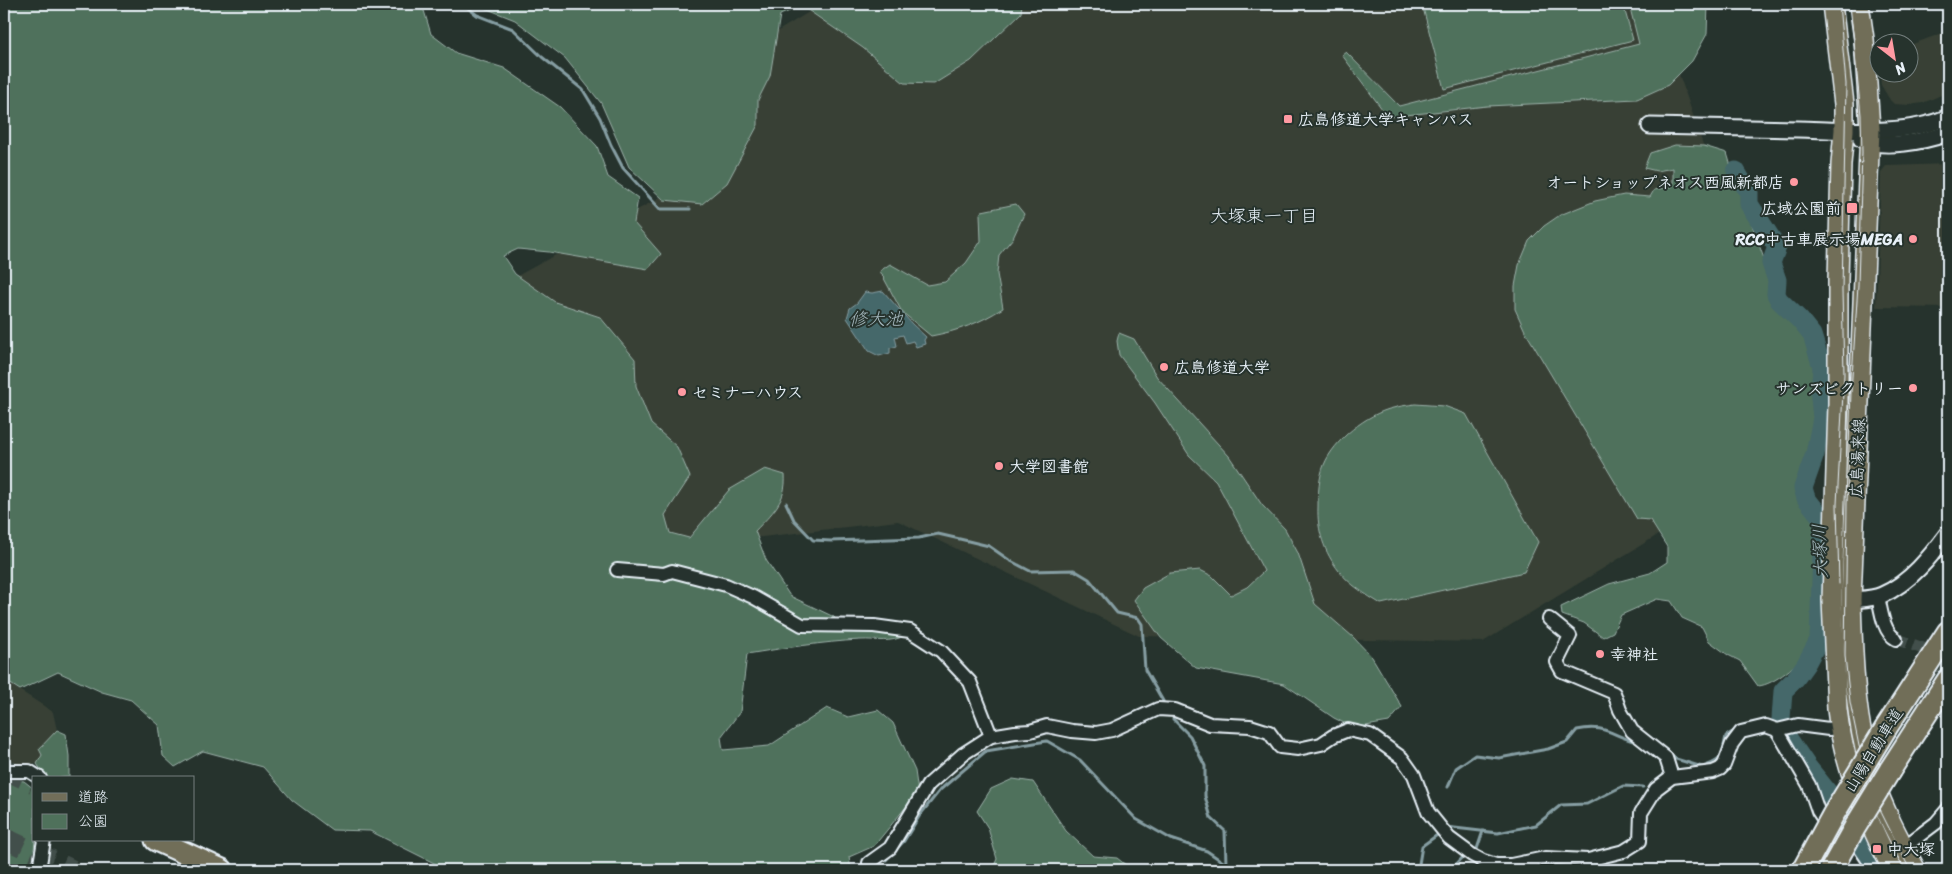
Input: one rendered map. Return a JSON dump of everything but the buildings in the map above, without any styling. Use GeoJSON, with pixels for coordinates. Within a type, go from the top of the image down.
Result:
{"type":"FeatureCollection","features":[{"type":"Feature","properties":{"kind":"highway","name":"山陽自動車道"},"geometry":{"type":"LineString","coordinates":[[1803,870],[1886,728],[1948,632]]}},
{"type":"Feature","properties":{"kind":"highway","name":"山陽自動車道"},"geometry":{"type":"LineString","coordinates":[[1831,870],[1890,770],[1948,680]]}},
{"type":"Feature","properties":{"kind":"highway"},"geometry":{"type":"LineString","coordinates":[[160,842],[222,870]]}},
{"type":"Feature","properties":{"kind":"main road","name":"広島湯来線"},"geometry":{"type":"LineString","coordinates":[[1832,4],[1844,104],[1838,280],[1838,404],[1832,600],[1839,727],[1860,801],[1876,838],[1893,870]]}},
{"type":"Feature","properties":{"kind":"main road","name":"広島湯来線"},"geometry":{"type":"LineString","coordinates":[[1859,4],[1864,39],[1870,136],[1851,600],[1853,670],[1856,705],[1874,782],[1916,870]]}},
{"type":"Feature","properties":{"kind":"street"},"geometry":{"type":"LineString","coordinates":[[1870,136],[1936,123],[1948,117]]}},
{"type":"Feature","properties":{"kind":"street"},"geometry":{"type":"LineString","coordinates":[[1650,126],[1844,130],[1908,142],[1928,140],[1948,133]]}},
{"type":"Feature","properties":{"kind":"street"},"geometry":{"type":"LineString","coordinates":[[1851,600],[1878,596],[1903,583],[1932,555],[1948,533]]}},
{"type":"Feature","properties":{"kind":"street"},"geometry":{"type":"LineString","coordinates":[[617,570],[664,574],[672,571],[726,585],[802,625],[874,626],[910,631],[941,651],[970,682],[991,736]]}},
{"type":"Feature","properties":{"kind":"street"},"geometry":{"type":"LineString","coordinates":[[1878,596],[1887,629],[1896,639]]}},
{"type":"Feature","properties":{"kind":"street"},"geometry":{"type":"LineString","coordinates":[[1549,619],[1570,636],[1557,662],[1562,671],[1614,693],[1620,710],[1632,731],[1666,758],[1672,777]]}},
{"type":"Feature","properties":{"kind":"street"},"geometry":{"type":"LineString","coordinates":[[869,863],[890,848],[928,785],[963,754],[991,736],[1030,731],[1047,726],[1096,733],[1112,730],[1158,709],[1175,710],[1210,724],[1250,726],[1269,732],[1280,747],[1298,749],[1321,744],[1348,730],[1370,735],[1402,758],[1414,776],[1428,812],[1449,838],[1472,855],[1496,865],[1511,865],[1545,858],[1588,860],[1624,851],[1640,842],[1641,813],[1656,789],[1672,777],[1712,772],[1720,768],[1724,765],[1732,744],[1741,732],[1766,726],[1778,730],[1798,725],[1839,727]]}},
{"type":"Feature","properties":{"kind":"street"},"geometry":{"type":"LineString","coordinates":[[1778,730],[1809,785],[1818,811],[1858,870]]}},
{"type":"Feature","properties":{"kind":"street"},"geometry":{"type":"LineString","coordinates":[[4,771],[29,771],[37,776]]}},
{"type":"Feature","properties":{"kind":"street"},"geometry":{"type":"LineString","coordinates":[[1904,847],[1936,823],[1948,809]]}},
{"type":"Feature","properties":{"kind":"street"},"geometry":{"type":"LineString","coordinates":[[39,870],[44,842]]}},
{"type":"Feature","properties":{"kind":"shaded area","name":"広島修道大学"},"geometry":{"type":"Polygon","coordinates":[[[822,4],[1658,4],[1671,50],[1731,227],[1790,454],[1483,642],[1139,636],[898,521],[668,548],[508,281],[719,165],[755,45],[822,4]]]}},
{"type":"Feature","properties":{"kind":"shaded area"},"geometry":{"type":"Polygon","coordinates":[[[1948,31],[1948,92],[1923,103],[1909,105],[1894,104],[1881,82],[1920,82],[1920,41],[1948,31]]]}},
{"type":"Feature","properties":{"kind":"shaded area","name":"RCC中古車展示場MEGA"},"geometry":{"type":"Polygon","coordinates":[[[1948,164],[1948,308],[1876,307],[1881,172],[1886,166],[1948,164]]]}},
{"type":"Feature","properties":{"kind":"shaded area"},"geometry":{"type":"Polygon","coordinates":[[[4,681],[53,712],[57,730],[39,749],[42,755],[37,764],[4,764],[4,681]]]}},
{"type":"Feature","properties":{"kind":"green space"},"geometry":{"type":"Polygon","coordinates":[[[4,4],[422,4],[431,34],[456,53],[504,68],[560,107],[597,146],[608,177],[638,198],[634,223],[661,254],[648,269],[549,252],[518,249],[503,256],[515,274],[555,302],[600,317],[635,359],[636,386],[651,424],[677,447],[690,477],[665,515],[670,533],[689,538],[729,490],[765,469],[785,475],[784,492],[781,499],[755,531],[766,560],[790,596],[834,617],[842,626],[906,635],[889,640],[832,642],[747,654],[740,712],[721,737],[723,750],[769,746],[827,708],[848,717],[878,710],[893,723],[915,771],[918,792],[874,846],[849,857],[851,870],[448,870],[370,831],[332,830],[292,800],[263,767],[203,751],[175,767],[163,756],[159,725],[131,700],[102,692],[58,672],[20,690],[4,681],[4,4]]]}},
{"type":"Feature","properties":{"kind":"green space"},"geometry":{"type":"Polygon","coordinates":[[[475,4],[1022,4],[1021,13],[971,61],[934,84],[904,83],[863,48],[802,6],[780,15],[770,76],[758,100],[758,125],[727,183],[702,204],[664,200],[629,167],[601,103],[565,58],[515,20],[475,4]]]}},
{"type":"Feature","properties":{"kind":"green space"},"geometry":{"type":"Polygon","coordinates":[[[1422,4],[1623,4],[1633,40],[1444,89],[1422,4]]]}},
{"type":"Feature","properties":{"kind":"green space"},"geometry":{"type":"Polygon","coordinates":[[[1629,4],[1708,4],[1707,34],[1692,61],[1668,85],[1637,99],[1487,106],[1388,117],[1342,55],[1346,52],[1399,106],[1639,44],[1629,4]]]}},
{"type":"Feature","properties":{"kind":"green space"},"geometry":{"type":"Polygon","coordinates":[[[1675,145],[1704,146],[1727,153],[1733,173],[1746,194],[1746,208],[1768,270],[1776,302],[1795,320],[1811,342],[1817,370],[1816,431],[1798,493],[1816,518],[1819,530],[1817,586],[1811,641],[1805,655],[1793,667],[1779,678],[1758,686],[1740,661],[1709,641],[1702,627],[1682,618],[1671,601],[1657,599],[1621,615],[1613,632],[1603,637],[1584,623],[1562,615],[1561,607],[1609,584],[1650,573],[1667,562],[1667,547],[1650,520],[1637,519],[1525,331],[1515,309],[1515,286],[1519,265],[1529,241],[1544,226],[1560,215],[1595,201],[1624,195],[1650,197],[1654,190],[1673,186],[1673,168],[1657,171],[1644,168],[1650,153],[1675,145]]]}},
{"type":"Feature","properties":{"kind":"green space"},"geometry":{"type":"Polygon","coordinates":[[[1016,204],[1024,214],[1013,238],[999,255],[997,274],[1003,308],[969,326],[931,336],[902,312],[880,271],[890,264],[927,285],[945,282],[966,263],[981,241],[980,214],[982,211],[1016,204]]]}},
{"type":"Feature","properties":{"kind":"green space"},"geometry":{"type":"Polygon","coordinates":[[[1119,333],[1134,339],[1157,377],[1229,456],[1262,505],[1285,529],[1298,553],[1315,604],[1353,637],[1372,657],[1402,707],[1389,722],[1354,728],[1334,718],[1284,684],[1196,668],[1161,638],[1134,600],[1143,588],[1170,573],[1200,570],[1212,576],[1231,595],[1247,587],[1264,571],[1216,481],[1189,455],[1155,403],[1119,355],[1117,341],[1119,333]]]}},
{"type":"Feature","properties":{"kind":"green space"},"geometry":{"type":"Polygon","coordinates":[[[1415,404],[1444,406],[1466,414],[1538,542],[1524,572],[1381,604],[1348,581],[1329,556],[1322,540],[1318,516],[1320,480],[1324,465],[1335,446],[1352,429],[1383,411],[1415,404]]]}},
{"type":"Feature","properties":{"kind":"green space"},"geometry":{"type":"Polygon","coordinates":[[[57,730],[66,734],[69,776],[46,776],[37,764],[42,755],[39,749],[57,730]]]}},
{"type":"Feature","properties":{"kind":"green space"},"geometry":{"type":"Polygon","coordinates":[[[4,779],[24,781],[32,787],[32,842],[35,842],[32,870],[4,870],[4,779]]]}},
{"type":"Feature","properties":{"kind":"green space"},"geometry":{"type":"Polygon","coordinates":[[[1013,779],[1033,782],[1066,831],[1093,856],[1117,858],[1132,870],[992,870],[997,859],[988,828],[977,811],[991,789],[1013,779]]]}},
{"type":"Feature","properties":{"kind":"water","name":"修大池"},"geometry":{"type":"Polygon","coordinates":[[[883,291],[926,337],[924,340],[925,344],[916,347],[913,341],[906,343],[903,335],[895,337],[897,346],[890,348],[890,353],[879,356],[869,351],[847,318],[850,308],[857,303],[865,292],[883,291]]]}},
{"type":"Feature","properties":{"kind":"waterway"},"geometry":{"type":"LineString","coordinates":[[463,4],[477,15],[513,29],[542,57],[583,90],[600,118],[623,168],[660,209],[690,209]]}},
{"type":"Feature","properties":{"kind":"waterway","name":"大塚川"},"geometry":{"type":"LineString","coordinates":[[1736,171],[1749,193],[1749,204],[1777,247],[1771,263],[1777,280],[1776,294],[1779,300],[1800,320],[1812,335],[1822,367],[1820,397],[1822,418],[1815,454],[1803,488],[1806,498],[1821,517],[1823,523],[1819,640],[1806,664],[1783,691],[1781,719],[1788,738],[1831,796],[1871,870]]}},
{"type":"Feature","properties":{"kind":"waterway"},"geometry":{"type":"LineString","coordinates":[[786,503],[794,520],[813,540],[919,538],[938,534],[989,546],[1009,560],[1030,571],[1074,570],[1089,579],[1117,613],[1138,618],[1142,624],[1145,670],[1163,701]]}},
{"type":"Feature","properties":{"kind":"waterway"},"geometry":{"type":"LineString","coordinates":[[1173,719],[1190,736],[1205,766],[1205,796],[1211,818],[1225,831],[1226,864],[1236,870]]}},
{"type":"Feature","properties":{"kind":"waterway"},"geometry":{"type":"LineString","coordinates":[[1448,787],[1456,768],[1475,755],[1499,758],[1548,749],[1567,742],[1577,730],[1586,728],[1601,729],[1633,741]]}},
{"type":"Feature","properties":{"kind":"waterway"},"geometry":{"type":"LineString","coordinates":[[1700,768],[1720,758],[1726,736],[1739,728]]}},
{"type":"Feature","properties":{"kind":"waterway"},"geometry":{"type":"LineString","coordinates":[[886,860],[904,841],[920,815],[940,790],[986,751],[1047,741],[1080,760],[1136,819],[1171,839],[1207,851],[1226,864]]}},
{"type":"Feature","properties":{"kind":"waterway"},"geometry":{"type":"LineString","coordinates":[[1669,754],[1676,759],[1702,767]]}},
{"type":"Feature","properties":{"kind":"waterway"},"geometry":{"type":"LineString","coordinates":[[1446,827],[1498,833],[1536,825],[1561,805],[1587,804],[1623,786],[1643,787]]}},
{"type":"Feature","properties":{"kind":"waterway"},"geometry":{"type":"LineString","coordinates":[[1476,852],[1483,831]]}},
{"type":"Feature","properties":{"kind":"waterway"},"geometry":{"type":"LineString","coordinates":[[1418,870],[1422,846],[1440,833]]}},
{"type":"Feature","properties":{"kind":"waterway"},"geometry":{"type":"LineString","coordinates":[[1451,870],[1464,856]]}},
{"type":"Feature","properties":{"kind":"tunnel"},"geometry":{"type":"LineString","coordinates":[[1896,639],[1948,657]]}},
{"type":"Feature","properties":{"kind":"tunnel"},"geometry":{"type":"LineString","coordinates":[[4,769],[32,782]]}},
{"type":"Feature","properties":{"kind":"tunnel"},"geometry":{"type":"LineString","coordinates":[[4,838],[72,870]]}},
{"type":"Feature","properties":{"kind":"tram line"},"geometry":{"type":"LineString","coordinates":[[1839,4],[1846,84],[1842,291],[1844,374],[1837,504],[1839,584]]}},
{"type":"Feature","properties":{"kind":"tram line"},"geometry":{"type":"LineString","coordinates":[[1850,4],[1861,115],[1862,152],[1858,285],[1851,392],[1847,504],[1845,656],[1850,702],[1859,746],[1882,814],[1910,870]]}},
{"type":"Feature","properties":{"kind":"place","name":"広島修道大学キャンパス"},"geometry":{"type":"Point","coordinates":[1288,119]}},
{"type":"Feature","properties":{"kind":"place","name":"オートショップネオス西風新都店"},"geometry":{"type":"Point","coordinates":[1794,182]}},
{"type":"Feature","properties":{"kind":"place","name":"広域公園前"},"geometry":{"type":"Point","coordinates":[1852,208]}},
{"type":"Feature","properties":{"kind":"place","name":"RCC中古車展示場MEGA"},"geometry":{"type":"Point","coordinates":[1913,239]}},
{"type":"Feature","properties":{"kind":"place","name":"広島修道大学"},"geometry":{"type":"Point","coordinates":[1164,367]}},
{"type":"Feature","properties":{"kind":"place","name":"サンズビクトリー"},"geometry":{"type":"Point","coordinates":[1913,388]}},
{"type":"Feature","properties":{"kind":"place","name":"セミナーハウス"},"geometry":{"type":"Point","coordinates":[682,392]}},
{"type":"Feature","properties":{"kind":"place","name":"大学図書館"},"geometry":{"type":"Point","coordinates":[999,466]}},
{"type":"Feature","properties":{"kind":"place","name":"幸神社"},"geometry":{"type":"Point","coordinates":[1600,654]}},
{"type":"Feature","properties":{"kind":"place","name":"中大塚"},"geometry":{"type":"Point","coordinates":[1877,849]}},
{"type":"Feature","properties":{"kind":"district","name":"大塚東一丁目"},"geometry":{"type":"Point","coordinates":[1264,216]}}]}
